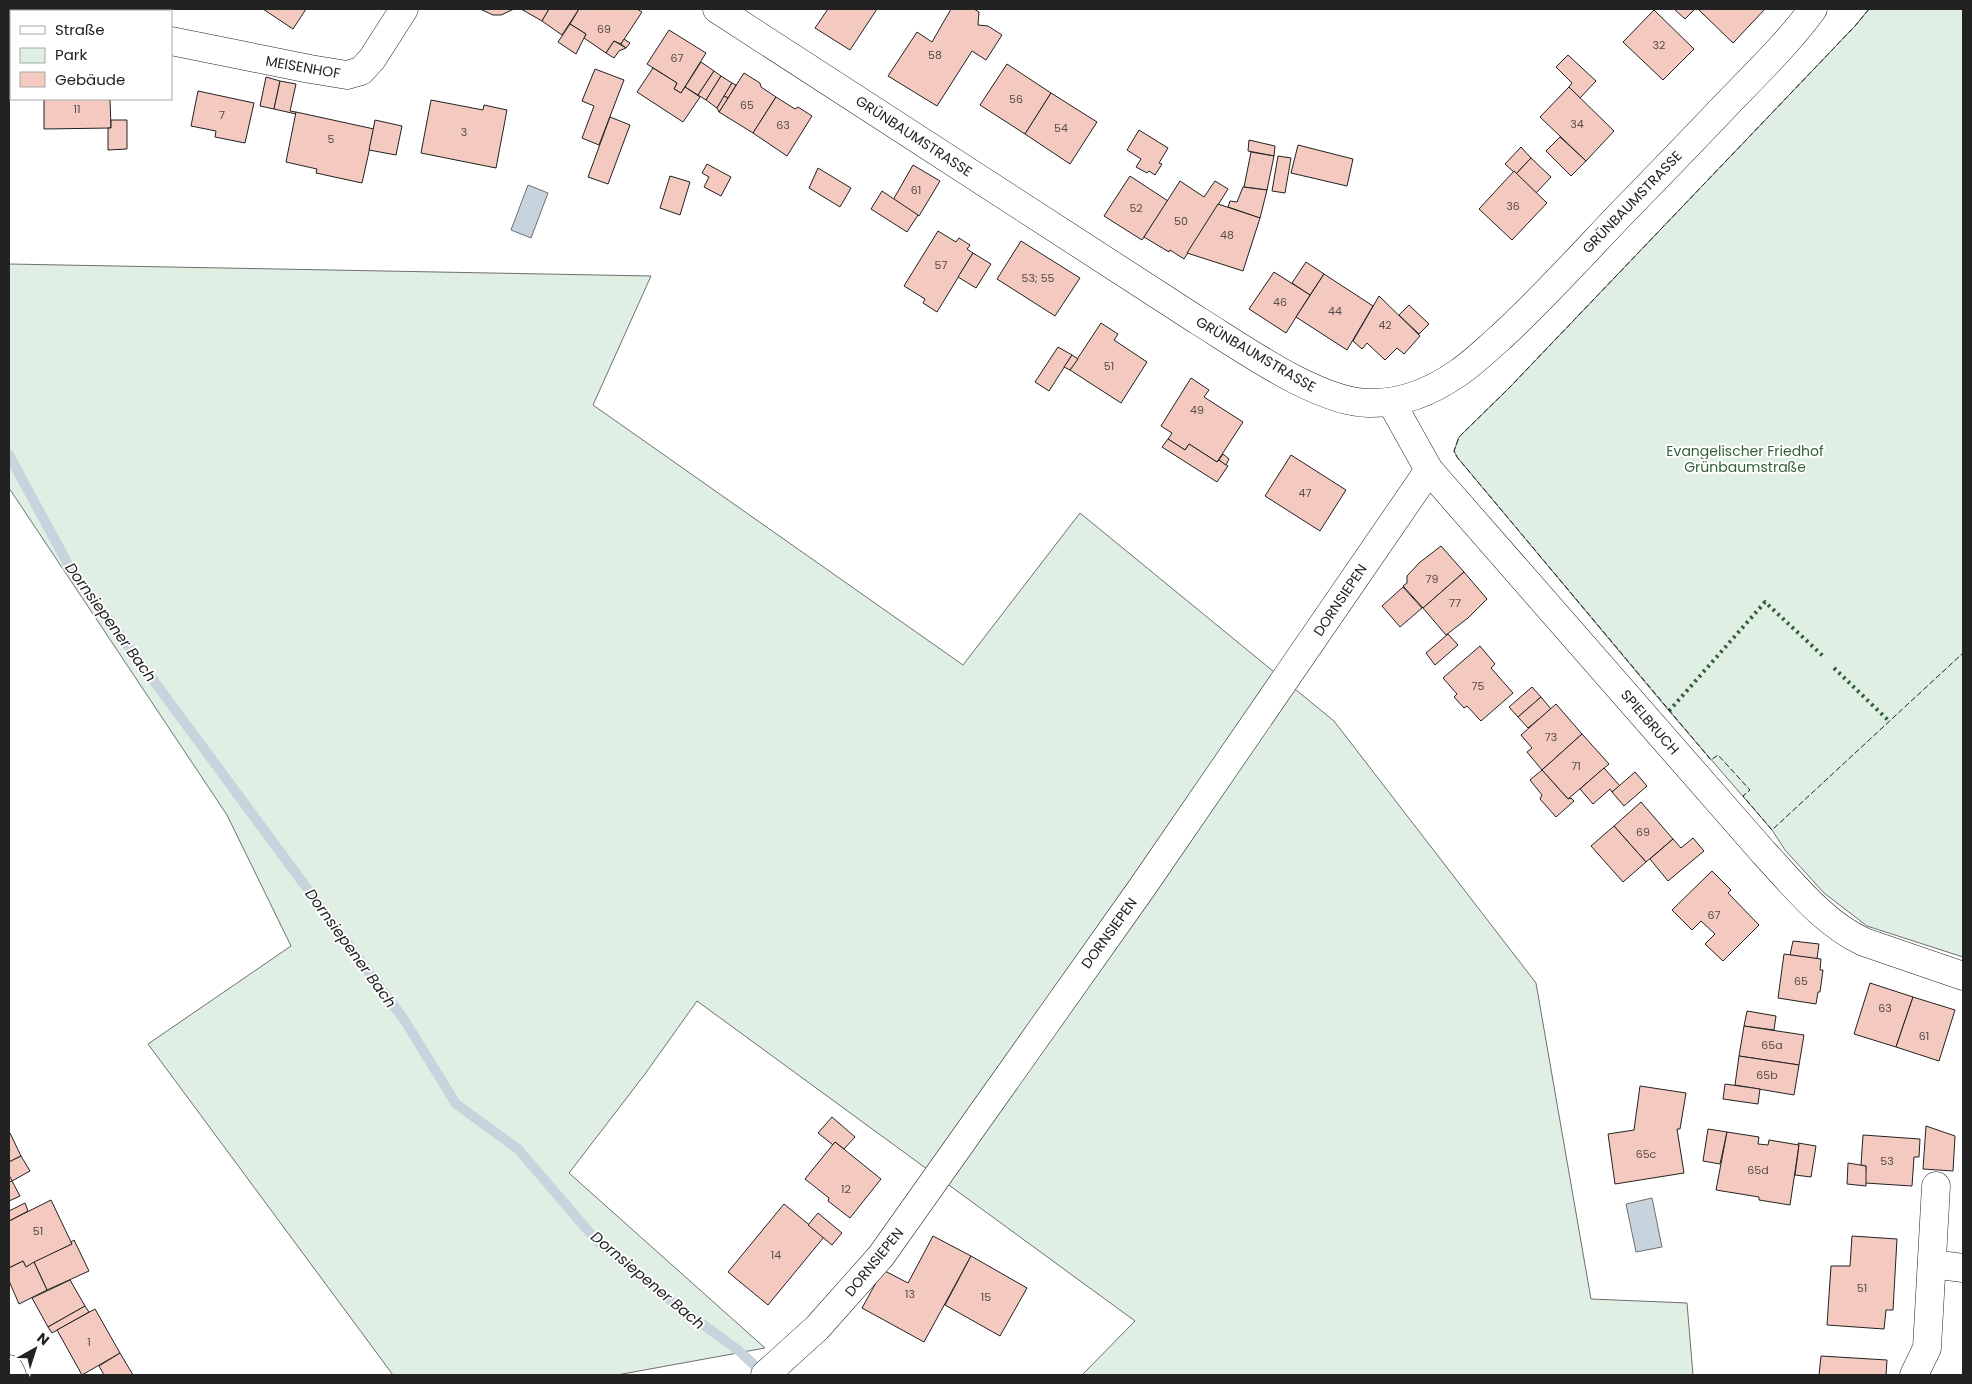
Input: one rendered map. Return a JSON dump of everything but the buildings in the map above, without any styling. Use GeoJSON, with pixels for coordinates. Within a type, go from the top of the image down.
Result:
{"type":"FeatureCollection","features":[{"type":"Feature","properties":{"kind":"street","name":"MEISENHOF"},"geometry":{"type":"LineString","coordinates":[[172,40],[347,75],[361,71],[372,59],[404,9]]}},
{"type":"Feature","properties":{"kind":"street","name":"GRÜNBAUMSTRASSE"},"geometry":{"type":"LineString","coordinates":[[717,9],[1197,320],[1304,384],[1338,398],[1368,403],[1391,402],[1423,394],[1458,373],[1476,359],[1523,316],[1793,35],[1813,9]]}},
{"type":"Feature","properties":{"kind":"street","name":"SPIELBRUCH"},"geometry":{"type":"LineString","coordinates":[[1391,402],[1429,470],[1764,853],[1825,916],[1842,930],[1864,942],[1963,976]]}},
{"type":"Feature","properties":{"kind":"street","name":"DORNSIEPEN"},"geometry":{"type":"LineString","coordinates":[[770,1371],[823,1322],[882,1256],[1141,889],[1429,470]]}},
{"type":"Feature","properties":{"kind":"street"},"geometry":{"type":"LineString","coordinates":[[1914,1375],[1927,1348],[1936,1186]]}},
{"type":"Feature","properties":{"kind":"street"},"geometry":{"type":"LineString","coordinates":[[1932,1264],[1963,1268]]}},
{"type":"Feature","properties":{"kind":"street"},"geometry":{"type":"LineString","coordinates":[[9,1369],[12,1375]]}},
{"type":"Feature","properties":{"kind":"green space","name":"Evangelischer Friedhof Grünbaumstraße"},"geometry":{"type":"Polygon","coordinates":[[[1869,9],[1963,9],[1963,957],[1867,926],[1824,893],[1785,850],[1772,830],[1669,711],[1457,457],[1454,451],[1459,437],[1510,387],[1855,26],[1869,9]]]}},
{"type":"Feature","properties":{"kind":"green space"},"geometry":{"type":"Polygon","coordinates":[[[9,264],[651,276],[593,405],[963,665],[1080,513],[1334,721],[1536,983],[1591,1299],[1687,1303],[1693,1375],[1082,1375],[1135,1321],[697,1001],[645,1074],[569,1173],[765,1348],[617,1375],[393,1375],[148,1044],[291,946],[227,815],[9,488],[9,264]]]}},
{"type":"Feature","properties":{"kind":"shaded area"},"geometry":{"type":"Polygon","coordinates":[[[528,185],[548,193],[531,238],[511,230],[528,185]]]}},
{"type":"Feature","properties":{"kind":"shaded area"},"geometry":{"type":"Polygon","coordinates":[[[1652,1198],[1662,1247],[1636,1252],[1626,1204],[1652,1198]]]}},
{"type":"Feature","properties":{"kind":"waterway","name":"Dornsiepener Bach"},"geometry":{"type":"LineString","coordinates":[[9,455],[69,566],[405,1021],[456,1104],[518,1149],[596,1240],[680,1308],[738,1350],[765,1375]]}},
{"type":"Feature","properties":{"kind":"hedge"},"geometry":{"type":"LineString","coordinates":[[1669,711],[1765,602],[1823,656]]}},
{"type":"Feature","properties":{"kind":"hedge"},"geometry":{"type":"LineString","coordinates":[[1834,668],[1889,721]]}},
{"type":"Feature","properties":{"kind":"fence"},"geometry":{"type":"LineString","coordinates":[[1869,9],[1855,26],[1510,387],[1459,437],[1454,451],[1457,457],[1711,760],[1718,755],[1750,790],[1743,796],[1772,830],[1963,653]]}}]}
